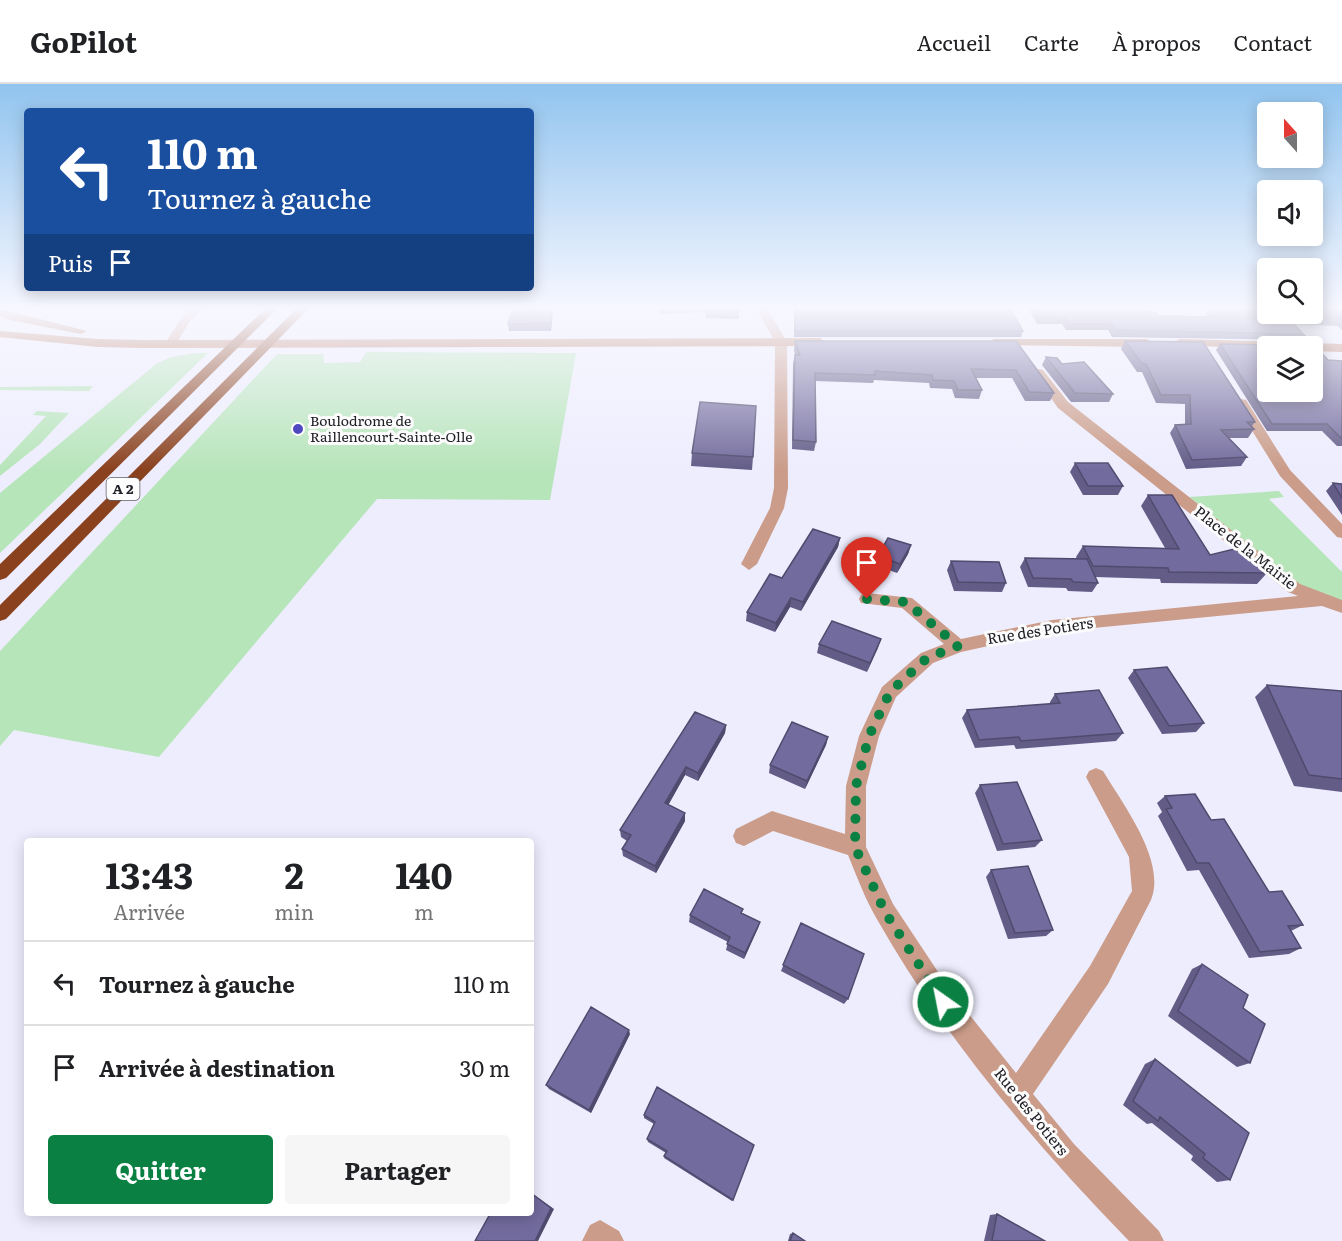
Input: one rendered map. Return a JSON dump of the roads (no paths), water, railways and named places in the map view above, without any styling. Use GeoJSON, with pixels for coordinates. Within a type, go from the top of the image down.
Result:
{"type":"FeatureCollection","features":[{"type":"Feature","properties":{"kind":"highway","name":"A 2"},"geometry":{"type":"LineString","coordinates":[[0,574],[216,362]]}},
{"type":"Feature","properties":{"kind":"highway","name":"A 2"},"geometry":{"type":"LineString","coordinates":[[0,615],[250,362]]}},
{"type":"Feature","properties":{"kind":"street"},"geometry":{"type":"LineString","coordinates":[[749,564],[777,508],[781,488],[782,362]]}},
{"type":"Feature","properties":{"kind":"street","name":"Place de la Mairie"},"geometry":{"type":"LineString","coordinates":[[1031,362],[1063,405],[1294,588],[1342,607]]}},
{"type":"Feature","properties":{"kind":"street"},"geometry":{"type":"LineString","coordinates":[[1231,387],[1285,473],[1342,533]]}},
{"type":"Feature","properties":{"kind":"street"},"geometry":{"type":"LineString","coordinates":[[867,599],[906,602],[958,646]]}},
{"type":"Feature","properties":{"kind":"street","name":"Rue des Potiers"},"geometry":{"type":"LineString","coordinates":[[1149,1241],[1064,1154],[943,1002],[885,912],[855,847],[856,786],[869,736],[890,692],[927,658],[958,646],[1052,626],[1321,600]]}},
{"type":"Feature","properties":{"kind":"street"},"geometry":{"type":"LineString","coordinates":[[1017,1095],[1099,975],[1143,892],[1140,855],[1096,777]]}},
{"type":"Feature","properties":{"kind":"street"},"geometry":{"type":"LineString","coordinates":[[744,836],[772,821],[855,847]]}},
{"type":"Feature","properties":{"kind":"street"},"geometry":{"type":"LineString","coordinates":[[597,1241],[600,1235],[609,1241]]}},
{"type":"Feature","properties":{"kind":"place","name":"Boulodrome de Raillencourt-Sainte-Olle"},"geometry":{"type":"Point","coordinates":[298,429]}}]}
